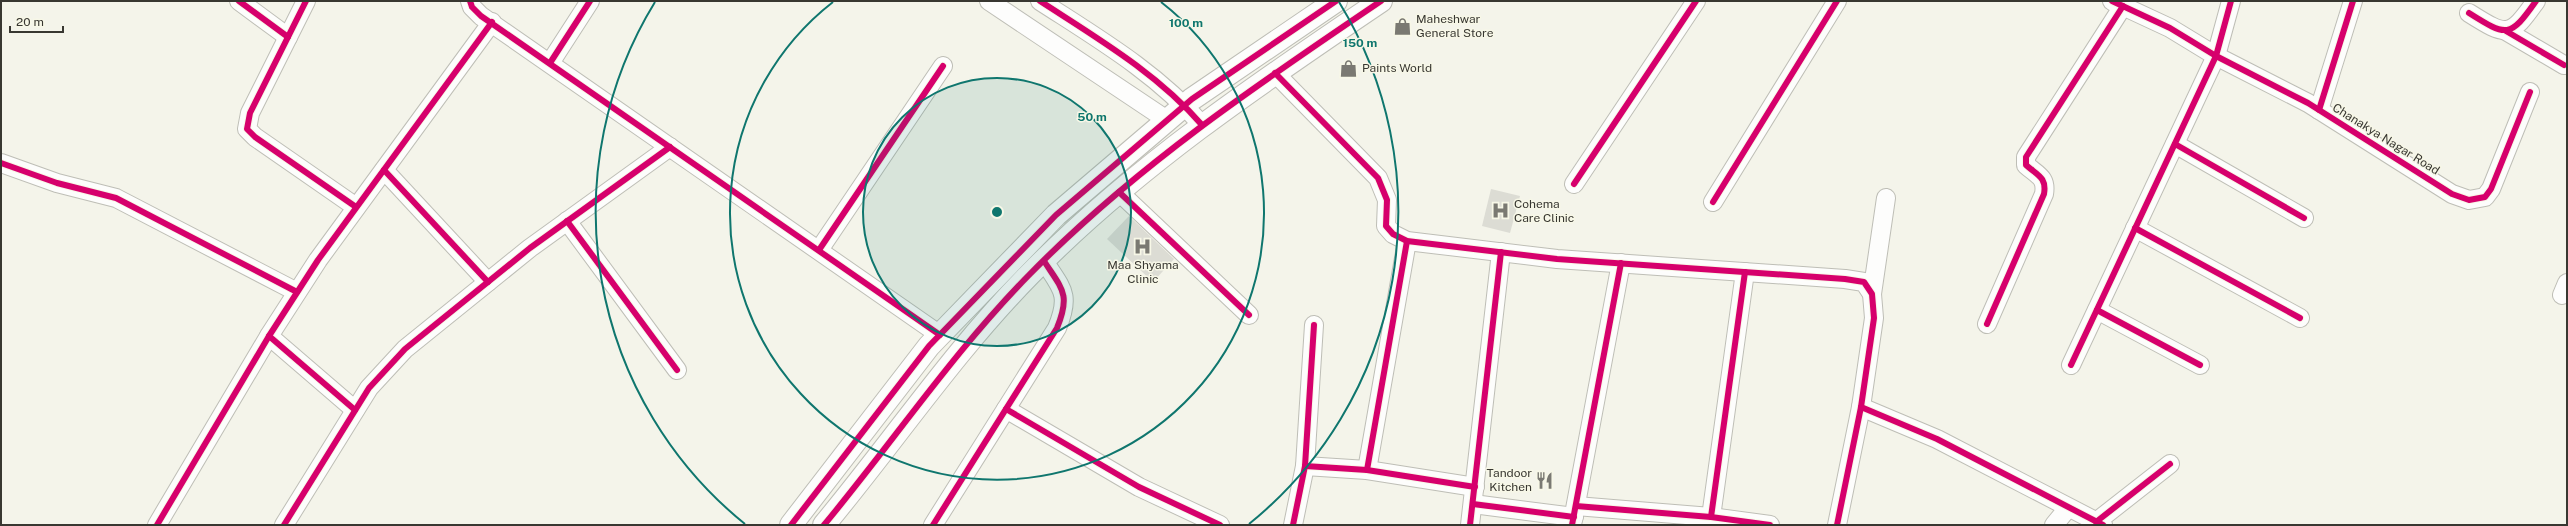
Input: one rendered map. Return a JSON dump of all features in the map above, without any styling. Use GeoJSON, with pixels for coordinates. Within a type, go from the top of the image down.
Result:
{"type":"FeatureCollection","features":[{"type":"Feature","properties":{"kind":"highway"},"geometry":{"type":"LineString","coordinates":[[791,525],[899,384],[940,335],[1056,215],[1185,105],[1336,1]]}},
{"type":"Feature","properties":{"kind":"highway"},"geometry":{"type":"LineString","coordinates":[[824,525],[963,348],[1044,261],[1119,192],[1202,125],[1381,1]]}},
{"type":"Feature","properties":{"kind":"street"},"geometry":{"type":"LineString","coordinates":[[239,1],[288,37]]}},
{"type":"Feature","properties":{"kind":"street"},"geometry":{"type":"LineString","coordinates":[[306,1],[250,113],[247,129],[255,137],[356,207]]}},
{"type":"Feature","properties":{"kind":"street"},"geometry":{"type":"LineString","coordinates":[[470,1],[472,7],[492,22],[940,335]]}},
{"type":"Feature","properties":{"kind":"street"},"geometry":{"type":"LineString","coordinates":[[550,63],[590,1]]}},
{"type":"Feature","properties":{"kind":"street"},"geometry":{"type":"LineString","coordinates":[[989,1],[1167,120]]}},
{"type":"Feature","properties":{"kind":"street"},"geometry":{"type":"LineString","coordinates":[[1040,1],[1134,63],[1185,105],[1202,125]]}},
{"type":"Feature","properties":{"kind":"street"},"geometry":{"type":"LineString","coordinates":[[1574,184],[1696,1]]}},
{"type":"Feature","properties":{"kind":"street"},"geometry":{"type":"LineString","coordinates":[[1712,202],[1837,1]]}},
{"type":"Feature","properties":{"kind":"street"},"geometry":{"type":"LineString","coordinates":[[2071,365],[2216,56],[2231,1]]}},
{"type":"Feature","properties":{"kind":"street"},"geometry":{"type":"LineString","coordinates":[[2319,110],[2353,1]]}},
{"type":"Feature","properties":{"kind":"street"},"geometry":{"type":"LineString","coordinates":[[2506,31],[2519,25],[2536,1]]}},
{"type":"Feature","properties":{"kind":"street"},"geometry":{"type":"LineString","coordinates":[[1987,324],[2044,194],[2044,182],[2041,175],[2026,165],[2026,157],[2118,3]]}},
{"type":"Feature","properties":{"kind":"street","name":"Chanakya Nagar Road"},"geometry":{"type":"LineString","coordinates":[[2118,3],[2170,28],[2216,56],[2319,110],[2452,194],[2477,200],[2485,197],[2492,189],[2530,92]]}},
{"type":"Feature","properties":{"kind":"street"},"geometry":{"type":"LineString","coordinates":[[2469,13],[2496,30],[2506,31],[2564,65]]}},
{"type":"Feature","properties":{"kind":"street"},"geometry":{"type":"LineString","coordinates":[[157,525],[269,336],[297,292],[356,207],[492,22]]}},
{"type":"Feature","properties":{"kind":"street"},"geometry":{"type":"LineString","coordinates":[[819,250],[943,66]]}},
{"type":"Feature","properties":{"kind":"street"},"geometry":{"type":"LineString","coordinates":[[1275,73],[1378,178],[1387,200],[1386,226],[1393,234],[1407,241],[1501,252],[1621,263],[1855,280],[1864,282],[1872,294]]}},
{"type":"Feature","properties":{"kind":"street"},"geometry":{"type":"LineString","coordinates":[[2175,144],[2304,218]]}},
{"type":"Feature","properties":{"kind":"street"},"geometry":{"type":"LineString","coordinates":[[284,525],[369,388],[405,349],[567,221],[670,147]]}},
{"type":"Feature","properties":{"kind":"street"},"geometry":{"type":"LineString","coordinates":[[1,163],[56,183],[121,200],[297,292]]}},
{"type":"Feature","properties":{"kind":"street"},"geometry":{"type":"LineString","coordinates":[[384,170],[488,282]]}},
{"type":"Feature","properties":{"kind":"street"},"geometry":{"type":"LineString","coordinates":[[1119,192],[1250,315]]}},
{"type":"Feature","properties":{"kind":"street"},"geometry":{"type":"LineString","coordinates":[[1837,525],[1861,407],[1874,318],[1872,294],[1886,198]]}},
{"type":"Feature","properties":{"kind":"street"},"geometry":{"type":"LineString","coordinates":[[567,221],[677,370]]}},
{"type":"Feature","properties":{"kind":"street"},"geometry":{"type":"LineString","coordinates":[[2135,228],[2300,318]]}},
{"type":"Feature","properties":{"kind":"street"},"geometry":{"type":"LineString","coordinates":[[1367,470],[1407,241]]}},
{"type":"Feature","properties":{"kind":"street"},"geometry":{"type":"LineString","coordinates":[[1470,525],[1501,252]]}},
{"type":"Feature","properties":{"kind":"street"},"geometry":{"type":"LineString","coordinates":[[933,525],[1057,328],[1064,310],[1063,291],[1044,261]]}},
{"type":"Feature","properties":{"kind":"street"},"geometry":{"type":"LineString","coordinates":[[1574,516],[1621,263]]}},
{"type":"Feature","properties":{"kind":"street"},"geometry":{"type":"LineString","coordinates":[[1711,517],[1746,272]]}},
{"type":"Feature","properties":{"kind":"street"},"geometry":{"type":"LineString","coordinates":[[2097,310],[2200,365]]}},
{"type":"Feature","properties":{"kind":"street"},"geometry":{"type":"LineString","coordinates":[[1293,525],[1304,466],[1314,325]]}},
{"type":"Feature","properties":{"kind":"street"},"geometry":{"type":"LineString","coordinates":[[269,336],[355,410]]}},
{"type":"Feature","properties":{"kind":"street"},"geometry":{"type":"LineString","coordinates":[[1861,407],[1937,439],[2099,523],[2170,464]]}},
{"type":"Feature","properties":{"kind":"street"},"geometry":{"type":"LineString","coordinates":[[1006,409],[1139,487],[1220,525]]}},
{"type":"Feature","properties":{"kind":"street"},"geometry":{"type":"LineString","coordinates":[[1304,466],[1367,470],[1474,496],[1574,516],[1660,519],[1711,517],[1770,525]]}},
{"type":"Feature","properties":{"kind":"street"},"geometry":{"type":"LineString","coordinates":[[2054,525],[2068,508]]}},
{"type":"Feature","properties":{"kind":"building"},"geometry":{"type":"Polygon","coordinates":[[[1491,189],[1520,196],[1510,233],[1482,226],[1491,189]]]}},
{"type":"Feature","properties":{"kind":"building"},"geometry":{"type":"Polygon","coordinates":[[[1129,216],[1174,259],[1153,282],[1107,239],[1129,216]]]}},
{"type":"Feature","properties":{"kind":"cycle path"},"geometry":{"type":"LineString","coordinates":[[239,1],[288,37]]}},
{"type":"Feature","properties":{"kind":"cycle path"},"geometry":{"type":"LineString","coordinates":[[306,1],[250,113],[247,129],[255,137],[356,207]]}},
{"type":"Feature","properties":{"kind":"cycle path"},"geometry":{"type":"LineString","coordinates":[[470,1],[472,7],[481,16],[940,335]]}},
{"type":"Feature","properties":{"kind":"cycle path"},"geometry":{"type":"LineString","coordinates":[[550,63],[590,1]]}},
{"type":"Feature","properties":{"kind":"cycle path"},"geometry":{"type":"LineString","coordinates":[[1040,1],[1126,57],[1166,89],[1202,125]]}},
{"type":"Feature","properties":{"kind":"cycle path"},"geometry":{"type":"LineString","coordinates":[[791,525],[929,346],[1056,215],[1192,99],[1336,1]]}},
{"type":"Feature","properties":{"kind":"cycle path"},"geometry":{"type":"LineString","coordinates":[[824,525],[975,334],[1002,303],[1070,235],[1155,162],[1199,128],[1381,1]]}},
{"type":"Feature","properties":{"kind":"cycle path"},"geometry":{"type":"LineString","coordinates":[[1574,184],[1696,1]]}},
{"type":"Feature","properties":{"kind":"cycle path"},"geometry":{"type":"LineString","coordinates":[[1713,202],[1837,1]]}},
{"type":"Feature","properties":{"kind":"cycle path"},"geometry":{"type":"LineString","coordinates":[[2112,1],[2170,28],[2216,56],[2308,103],[2452,194],[2469,200],[2485,197],[2491,189],[2530,92]]}},
{"type":"Feature","properties":{"kind":"cycle path"},"geometry":{"type":"LineString","coordinates":[[2071,365],[2216,56],[2231,1]]}},
{"type":"Feature","properties":{"kind":"cycle path"},"geometry":{"type":"LineString","coordinates":[[2319,110],[2353,1]]}},
{"type":"Feature","properties":{"kind":"cycle path"},"geometry":{"type":"LineString","coordinates":[[2469,13],[2500,30],[2507,30],[2520,22],[2536,1]]}},
{"type":"Feature","properties":{"kind":"cycle path"},"geometry":{"type":"LineString","coordinates":[[1987,324],[2044,194],[2045,188],[2043,180],[2026,165],[2026,157],[2123,6]]}},
{"type":"Feature","properties":{"kind":"cycle path"},"geometry":{"type":"LineString","coordinates":[[157,525],[269,336],[318,260],[492,22]]}},
{"type":"Feature","properties":{"kind":"cycle path"},"geometry":{"type":"LineString","coordinates":[[2506,31],[2564,65]]}},
{"type":"Feature","properties":{"kind":"cycle path"},"geometry":{"type":"LineString","coordinates":[[819,250],[943,66]]}},
{"type":"Feature","properties":{"kind":"cycle path"},"geometry":{"type":"LineString","coordinates":[[1275,73],[1378,178],[1387,200],[1386,226],[1393,234],[1407,241],[1557,259],[1845,279],[1864,282],[1872,294],[1874,318],[1861,407],[1837,525]]}},
{"type":"Feature","properties":{"kind":"cycle path"},"geometry":{"type":"LineString","coordinates":[[2175,144],[2304,218]]}},
{"type":"Feature","properties":{"kind":"cycle path"},"geometry":{"type":"LineString","coordinates":[[284,525],[369,388],[405,349],[530,248],[670,147]]}},
{"type":"Feature","properties":{"kind":"cycle path"},"geometry":{"type":"LineString","coordinates":[[1,163],[57,183],[116,198],[297,292]]}},
{"type":"Feature","properties":{"kind":"cycle path"},"geometry":{"type":"LineString","coordinates":[[384,170],[488,282]]}},
{"type":"Feature","properties":{"kind":"cycle path"},"geometry":{"type":"LineString","coordinates":[[1119,192],[1249,315]]}},
{"type":"Feature","properties":{"kind":"cycle path"},"geometry":{"type":"LineString","coordinates":[[567,221],[677,370]]}},
{"type":"Feature","properties":{"kind":"cycle path"},"geometry":{"type":"LineString","coordinates":[[2135,228],[2300,318]]}},
{"type":"Feature","properties":{"kind":"cycle path"},"geometry":{"type":"LineString","coordinates":[[1367,470],[1407,241]]}},
{"type":"Feature","properties":{"kind":"cycle path"},"geometry":{"type":"LineString","coordinates":[[1470,525],[1501,252]]}},
{"type":"Feature","properties":{"kind":"cycle path"},"geometry":{"type":"LineString","coordinates":[[933,525],[1057,328],[1061,317],[1064,299],[1056,278],[1044,261]]}},
{"type":"Feature","properties":{"kind":"cycle path"},"geometry":{"type":"LineString","coordinates":[[1572,525],[1621,263]]}},
{"type":"Feature","properties":{"kind":"cycle path"},"geometry":{"type":"LineString","coordinates":[[1711,517],[1745,272]]}},
{"type":"Feature","properties":{"kind":"cycle path"},"geometry":{"type":"LineString","coordinates":[[2097,310],[2200,365]]}},
{"type":"Feature","properties":{"kind":"cycle path"},"geometry":{"type":"LineString","coordinates":[[1293,525],[1305,466],[1314,325]]}},
{"type":"Feature","properties":{"kind":"cycle path"},"geometry":{"type":"LineString","coordinates":[[269,336],[355,410]]}},
{"type":"Feature","properties":{"kind":"cycle path"},"geometry":{"type":"LineString","coordinates":[[1861,407],[1937,439],[2103,525]]}},
{"type":"Feature","properties":{"kind":"cycle path"},"geometry":{"type":"LineString","coordinates":[[1006,409],[1139,487],[1220,525]]}},
{"type":"Feature","properties":{"kind":"cycle path"},"geometry":{"type":"LineString","coordinates":[[2096,522],[2170,464]]}},
{"type":"Feature","properties":{"kind":"cycle path"},"geometry":{"type":"LineString","coordinates":[[1305,466],[1367,470],[1475,487]]}},
{"type":"Feature","properties":{"kind":"cycle path"},"geometry":{"type":"LineString","coordinates":[[1473,504],[1574,517]]}},
{"type":"Feature","properties":{"kind":"cycle path"},"geometry":{"type":"LineString","coordinates":[[1576,506],[1711,517],[1770,525]]}},
{"type":"Feature","properties":{"kind":"place","name":"Maheshwar General Store"},"geometry":{"type":"Point","coordinates":[1403,26]}},
{"type":"Feature","properties":{"kind":"place","name":"Paints World"},"geometry":{"type":"Point","coordinates":[1349,68]}},
{"type":"Feature","properties":{"kind":"place","name":"Cohema Care Clinic"},"geometry":{"type":"Point","coordinates":[1501,211]}},
{"type":"Feature","properties":{"kind":"place","name":"Maa Shyama Clinic"},"geometry":{"type":"Point","coordinates":[1143,246]}},
{"type":"Feature","properties":{"kind":"place","name":"Tandoor Kitchen"},"geometry":{"type":"Point","coordinates":[1545,480]}}]}
